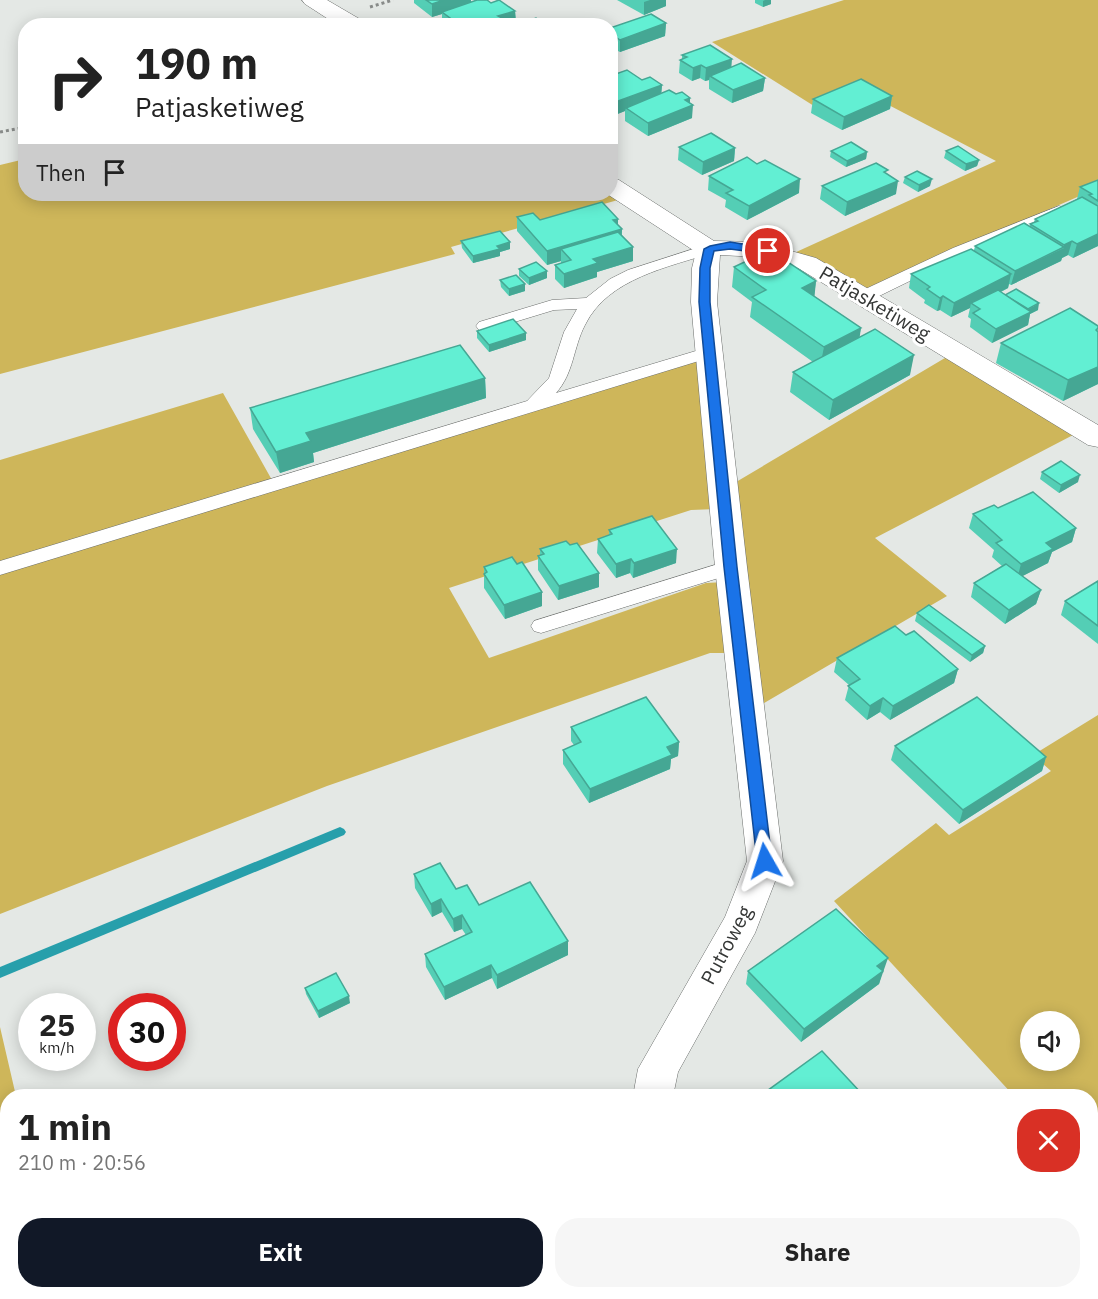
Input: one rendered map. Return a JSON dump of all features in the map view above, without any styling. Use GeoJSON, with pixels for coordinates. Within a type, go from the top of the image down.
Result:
{"type":"FeatureCollection","features":[{"type":"Feature","properties":{"kind":"street"},"geometry":{"type":"LineString","coordinates":[[312,0],[342,18]]}},
{"type":"Feature","properties":{"kind":"street"},"geometry":{"type":"LineString","coordinates":[[618,190],[710,249]]}},
{"type":"Feature","properties":{"kind":"street","name":"Patjasketiweg"},"geometry":{"type":"LineString","coordinates":[[710,249],[730,246],[782,254],[807,263],[1098,438]]}},
{"type":"Feature","properties":{"kind":"street","name":"Putroweg"},"geometry":{"type":"LineString","coordinates":[[654,1089],[658,1069],[742,922],[765,861],[731,567],[704,302],[705,268],[710,249]]}},
{"type":"Feature","properties":{"kind":"lane"},"geometry":{"type":"LineString","coordinates":[[865,296],[959,251],[1061,210]]}},
{"type":"Feature","properties":{"kind":"lane"},"geometry":{"type":"LineString","coordinates":[[533,404],[553,385],[564,363],[576,324],[591,303],[607,287],[632,275],[710,249]]}},
{"type":"Feature","properties":{"kind":"lane"},"geometry":{"type":"LineString","coordinates":[[485,326],[552,305],[591,303]]}},
{"type":"Feature","properties":{"kind":"lane"},"geometry":{"type":"LineString","coordinates":[[0,568],[709,352]]}},
{"type":"Feature","properties":{"kind":"lane"},"geometry":{"type":"LineString","coordinates":[[541,626],[731,567]]}},
{"type":"Feature","properties":{"kind":"path"},"geometry":{"type":"LineString","coordinates":[[0,132],[18,129]]}},
{"type":"Feature","properties":{"kind":"shaded area"},"geometry":{"type":"Polygon","coordinates":[[[844,0],[1098,0],[1098,188],[864,290],[794,253],[996,161],[858,89],[814,106],[712,42],[844,0]]]}},
{"type":"Feature","properties":{"kind":"shaded area"},"geometry":{"type":"Polygon","coordinates":[[[18,161],[18,201],[614,201],[451,247],[455,254],[0,374],[0,165],[18,161]]]}},
{"type":"Feature","properties":{"kind":"shaded area"},"geometry":{"type":"Polygon","coordinates":[[[950,355],[1075,434],[875,538],[947,596],[759,706],[731,485],[950,355]]]}},
{"type":"Feature","properties":{"kind":"shaded area"},"geometry":{"type":"Polygon","coordinates":[[[703,359],[717,509],[691,510],[449,588],[489,658],[706,583],[725,582],[732,653],[710,653],[327,786],[0,914],[0,460],[223,393],[277,489],[703,359]]]}},
{"type":"Feature","properties":{"kind":"shaded area"},"geometry":{"type":"Polygon","coordinates":[[[1098,715],[1098,1089],[1008,1089],[834,901],[936,823],[949,835],[1051,771],[1033,755],[1098,715]]]}},
{"type":"Feature","properties":{"kind":"shaded area"},"geometry":{"type":"Polygon","coordinates":[[[0,1027],[14,1089],[0,1089],[0,1027]]]}},
{"type":"Feature","properties":{"kind":"building"},"geometry":{"type":"Polygon","coordinates":[[[426,0],[444,0],[432,4],[426,0]]]}},
{"type":"Feature","properties":{"kind":"building"},"geometry":{"type":"Polygon","coordinates":[[[477,0],[487,0],[491,3],[499,0],[515,11],[498,16],[502,18],[450,18],[442,12],[477,0]]]}},
{"type":"Feature","properties":{"kind":"building"},"geometry":{"type":"Polygon","coordinates":[[[651,14],[666,23],[620,40],[618,25],[651,14]]]}},
{"type":"Feature","properties":{"kind":"building"},"geometry":{"type":"Polygon","coordinates":[[[710,45],[732,59],[706,68],[701,65],[693,68],[680,60],[687,57],[682,55],[710,45]]]}},
{"type":"Feature","properties":{"kind":"building"},"geometry":{"type":"Polygon","coordinates":[[[741,63],[765,78],[733,90],[710,76],[741,63]]]}},
{"type":"Feature","properties":{"kind":"building"},"geometry":{"type":"Polygon","coordinates":[[[627,70],[642,80],[650,77],[662,85],[618,101],[618,73],[627,70]]]}},
{"type":"Feature","properties":{"kind":"building"},"geometry":{"type":"Polygon","coordinates":[[[861,79],[892,96],[844,117],[813,99],[861,79]]]}},
{"type":"Feature","properties":{"kind":"building"},"geometry":{"type":"Polygon","coordinates":[[[669,90],[676,94],[682,92],[690,98],[685,100],[693,105],[648,123],[626,108],[669,90]]]}},
{"type":"Feature","properties":{"kind":"building"},"geometry":{"type":"Polygon","coordinates":[[[711,133],[735,148],[703,162],[679,147],[711,133]]]}},
{"type":"Feature","properties":{"kind":"building"},"geometry":{"type":"Polygon","coordinates":[[[851,142],[867,152],[847,161],[831,151],[851,142]]]}},
{"type":"Feature","properties":{"kind":"building"},"geometry":{"type":"Polygon","coordinates":[[[958,146],[979,160],[966,164],[946,151],[958,146]]]}},
{"type":"Feature","properties":{"kind":"building"},"geometry":{"type":"Polygon","coordinates":[[[747,157],[757,164],[765,160],[800,179],[749,206],[726,193],[733,190],[709,176],[747,157]]]}},
{"type":"Feature","properties":{"kind":"building"},"geometry":{"type":"Polygon","coordinates":[[[876,163],[888,170],[884,172],[898,181],[847,202],[822,186],[876,163]]]}},
{"type":"Feature","properties":{"kind":"building"},"geometry":{"type":"Polygon","coordinates":[[[917,171],[932,179],[919,185],[905,177],[917,171]]]}},
{"type":"Feature","properties":{"kind":"building"},"geometry":{"type":"Polygon","coordinates":[[[1098,180],[1098,201],[1089,195],[1092,194],[1080,187],[1098,180]]]}},
{"type":"Feature","properties":{"kind":"building"},"geometry":{"type":"Polygon","coordinates":[[[1082,197],[1098,206],[1098,234],[1077,244],[1072,241],[1064,245],[1030,224],[1038,221],[1035,219],[1082,197]]]}},
{"type":"Feature","properties":{"kind":"building"},"geometry":{"type":"Polygon","coordinates":[[[602,202],[618,219],[613,220],[622,229],[547,251],[517,217],[533,213],[540,220],[602,202]]]}},
{"type":"Feature","properties":{"kind":"building"},"geometry":{"type":"Polygon","coordinates":[[[1024,223],[1064,247],[1015,271],[975,246],[1024,223]]]}},
{"type":"Feature","properties":{"kind":"building"},"geometry":{"type":"Polygon","coordinates":[[[500,231],[510,242],[497,246],[500,249],[473,256],[461,241],[500,231]]]}},
{"type":"Feature","properties":{"kind":"building"},"geometry":{"type":"Polygon","coordinates":[[[618,232],[633,247],[593,259],[598,263],[564,274],[555,265],[571,260],[561,249],[618,232]]]}},
{"type":"Feature","properties":{"kind":"building"},"geometry":{"type":"Polygon","coordinates":[[[971,249],[1011,274],[954,303],[943,296],[940,298],[927,289],[930,287],[911,274],[971,249]]]}},
{"type":"Feature","properties":{"kind":"building"},"geometry":{"type":"Polygon","coordinates":[[[770,250],[816,281],[802,288],[861,328],[824,347],[752,297],[766,290],[734,267],[770,250]]]}},
{"type":"Feature","properties":{"kind":"building"},"geometry":{"type":"Polygon","coordinates":[[[536,262],[547,271],[529,278],[519,269],[536,262]]]}},
{"type":"Feature","properties":{"kind":"building"},"geometry":{"type":"Polygon","coordinates":[[[516,275],[525,284],[509,289],[500,280],[516,275]]]}},
{"type":"Feature","properties":{"kind":"building"},"geometry":{"type":"Polygon","coordinates":[[[1016,289],[1039,303],[1028,309],[1005,295],[1016,289]]]}},
{"type":"Feature","properties":{"kind":"building"},"geometry":{"type":"Polygon","coordinates":[[[998,290],[1031,312],[996,329],[973,313],[980,309],[971,303],[998,290]]]}},
{"type":"Feature","properties":{"kind":"building"},"geometry":{"type":"Polygon","coordinates":[[[1070,308],[1098,326],[1096,330],[1098,332],[1098,367],[1068,380],[1001,343],[1070,308]]]}},
{"type":"Feature","properties":{"kind":"building"},"geometry":{"type":"Polygon","coordinates":[[[513,319],[526,333],[489,345],[477,331],[513,319]]]}},
{"type":"Feature","properties":{"kind":"building"},"geometry":{"type":"Polygon","coordinates":[[[875,329],[914,355],[833,400],[793,372],[875,329]]]}},
{"type":"Feature","properties":{"kind":"building"},"geometry":{"type":"Polygon","coordinates":[[[460,345],[485,378],[306,433],[311,441],[276,452],[250,408],[460,345]]]}},
{"type":"Feature","properties":{"kind":"building"},"geometry":{"type":"Polygon","coordinates":[[[1061,461],[1080,475],[1061,485],[1042,472],[1061,461]]]}},
{"type":"Feature","properties":{"kind":"building"},"geometry":{"type":"Polygon","coordinates":[[[1033,492],[1076,528],[1046,543],[1053,549],[1021,564],[996,543],[1002,540],[973,514],[994,505],[998,508],[1033,492]]]}},
{"type":"Feature","properties":{"kind":"building"},"geometry":{"type":"Polygon","coordinates":[[[652,516],[677,549],[634,563],[631,559],[616,564],[598,539],[612,534],[609,530],[652,516]]]}},
{"type":"Feature","properties":{"kind":"building"},"geometry":{"type":"Polygon","coordinates":[[[566,541],[570,545],[577,543],[599,573],[559,586],[538,556],[544,554],[540,549],[566,541]]]}},
{"type":"Feature","properties":{"kind":"building"},"geometry":{"type":"Polygon","coordinates":[[[512,557],[517,564],[522,562],[542,592],[504,605],[484,574],[487,572],[484,567],[512,557]]]}},
{"type":"Feature","properties":{"kind":"building"},"geometry":{"type":"Polygon","coordinates":[[[1006,564],[1041,590],[1009,610],[974,583],[1006,564]]]}},
{"type":"Feature","properties":{"kind":"building"},"geometry":{"type":"Polygon","coordinates":[[[1098,581],[1098,626],[1065,601],[1098,581]]]}},
{"type":"Feature","properties":{"kind":"building"},"geometry":{"type":"Polygon","coordinates":[[[929,605],[985,646],[972,655],[917,613],[929,605]]]}},
{"type":"Feature","properties":{"kind":"building"},"geometry":{"type":"Polygon","coordinates":[[[895,626],[906,635],[914,631],[958,669],[893,706],[883,698],[870,706],[848,686],[860,679],[837,658],[895,626]]]}},
{"type":"Feature","properties":{"kind":"building"},"geometry":{"type":"Polygon","coordinates":[[[646,697],[679,742],[667,747],[672,755],[590,789],[563,750],[581,742],[571,727],[646,697]]]}},
{"type":"Feature","properties":{"kind":"building"},"geometry":{"type":"Polygon","coordinates":[[[977,697],[1046,757],[963,810],[895,746],[977,697]]]}},
{"type":"Feature","properties":{"kind":"building"},"geometry":{"type":"Polygon","coordinates":[[[440,863],[456,889],[467,885],[479,905],[530,882],[568,941],[497,975],[491,965],[444,987],[425,954],[472,932],[462,915],[453,919],[441,899],[431,904],[414,874],[440,863]]]}},
{"type":"Feature","properties":{"kind":"building"},"geometry":{"type":"Polygon","coordinates":[[[836,909],[888,958],[877,966],[883,971],[804,1029],[748,971],[836,909]]]}},
{"type":"Feature","properties":{"kind":"building"},"geometry":{"type":"Polygon","coordinates":[[[336,973],[349,996],[318,1011],[305,988],[336,973]]]}},
{"type":"Feature","properties":{"kind":"building"},"geometry":{"type":"Polygon","coordinates":[[[822,1051],[857,1089],[770,1089],[822,1051]]]}},
{"type":"Feature","properties":{"kind":"waterway"},"geometry":{"type":"LineString","coordinates":[[0,973],[340,832]]}},
{"type":"Feature","properties":{"kind":"route"},"geometry":{"type":"LineString","coordinates":[[765,861],[731,567],[704,302],[705,268],[710,249],[730,246],[768,251]]}}]}
